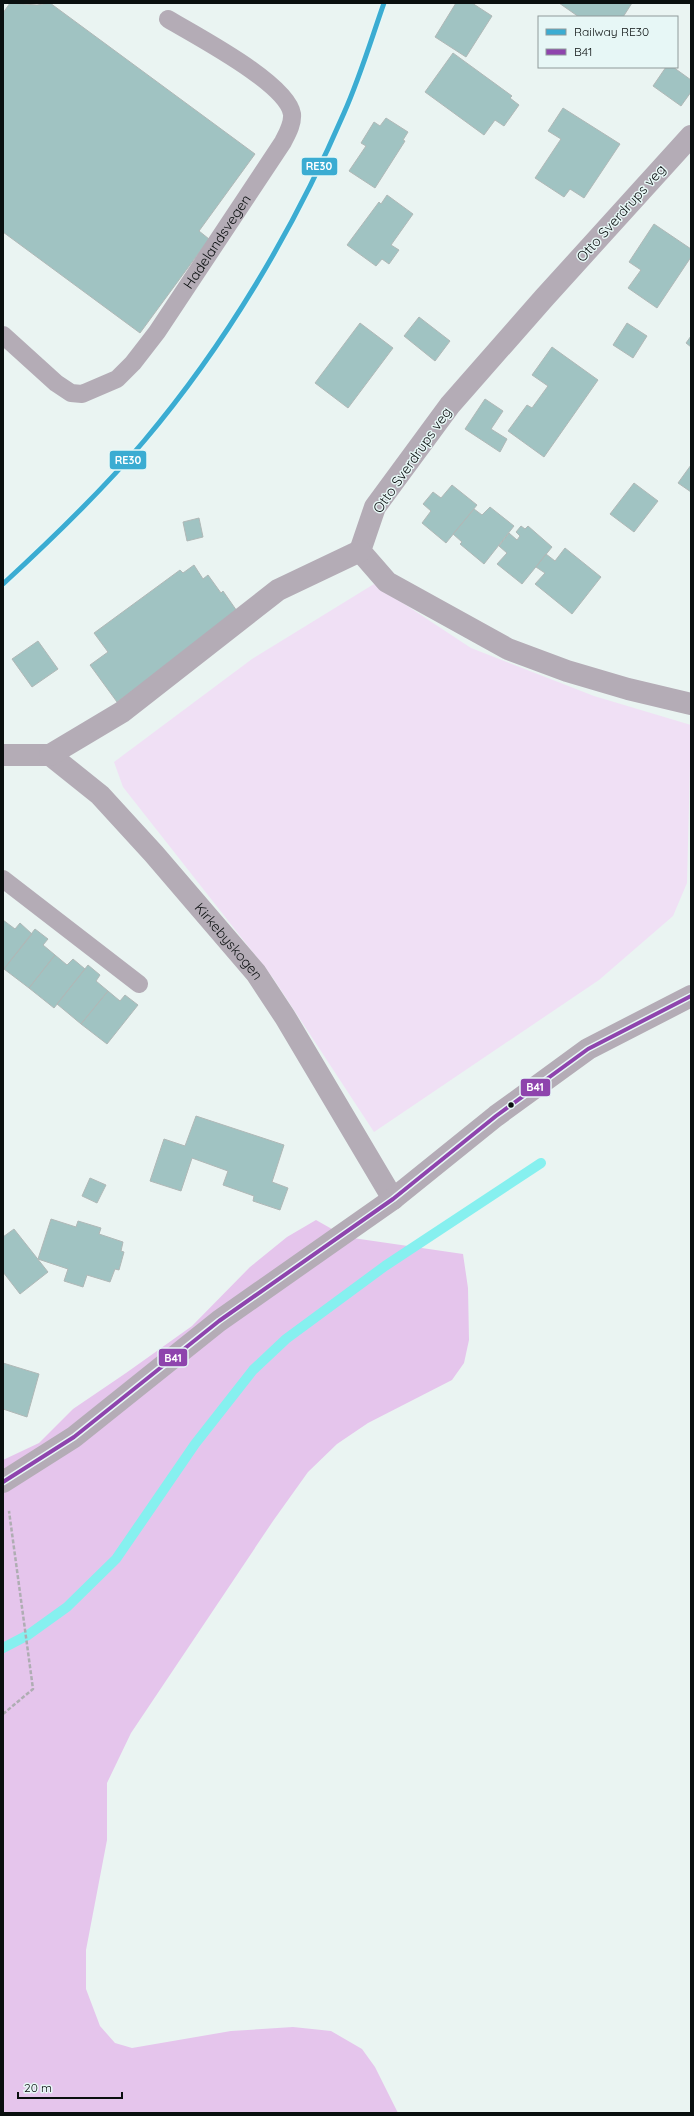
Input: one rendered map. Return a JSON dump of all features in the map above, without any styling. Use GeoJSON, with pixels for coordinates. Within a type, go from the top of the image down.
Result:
{"type":"FeatureCollection","features":[{"type":"Feature","properties":{"kind":"street","name":"Otto Sverdrups veg"},"geometry":{"type":"LineString","coordinates":[[360,551],[375,506],[450,405],[544,298],[691,136]]}},
{"type":"Feature","properties":{"kind":"street"},"geometry":{"type":"LineString","coordinates":[[3,755],[50,755],[122,712],[278,590],[360,551],[387,582],[508,649],[567,671],[620,687],[691,704]]}},
{"type":"Feature","properties":{"kind":"street","name":"Kirkebyskogen"},"geometry":{"type":"LineString","coordinates":[[50,755],[100,796],[154,854],[256,973],[285,1017],[392,1199]]}},
{"type":"Feature","properties":{"kind":"street"},"geometry":{"type":"LineString","coordinates":[[3,1482],[74,1437],[219,1322],[392,1199],[496,1116],[588,1048],[691,996]]}},
{"type":"Feature","properties":{"kind":"lane","name":"Hadelandsvegen"},"geometry":{"type":"LineString","coordinates":[[3,335],[56,383],[72,393],[82,394],[117,379],[133,363],[157,332],[282,142],[291,125],[292,114],[284,98],[265,78],[168,19]]}},
{"type":"Feature","properties":{"kind":"lane"},"geometry":{"type":"LineString","coordinates":[[3,879],[139,984]]}},
{"type":"Feature","properties":{"kind":"path"},"geometry":{"type":"LineString","coordinates":[[3,1714],[33,1689],[9,1507]]}},
{"type":"Feature","properties":{"kind":"shaded area"},"geometry":{"type":"Polygon","coordinates":[[[374,584],[471,648],[594,696],[691,725],[687,883],[673,916],[599,980],[374,1132],[273,978],[123,787],[114,762],[252,659],[374,584]]]}},
{"type":"Feature","properties":{"kind":"shaded area"},"geometry":{"type":"Polygon","coordinates":[[[316,1220],[346,1237],[463,1254],[468,1288],[469,1340],[464,1363],[452,1380],[368,1423],[337,1444],[308,1472],[273,1521],[131,1733],[107,1783],[107,1840],[86,1950],[86,1989],[100,2026],[115,2043],[132,2048],[231,2031],[293,2027],[331,2031],[362,2049],[375,2067],[398,2113],[3,2113],[3,1460],[39,1443],[73,1409],[192,1326],[250,1267],[287,1237],[316,1220]]]}},
{"type":"Feature","properties":{"kind":"building"},"geometry":{"type":"Polygon","coordinates":[[[10,3],[37,5],[50,3],[255,154],[199,231],[209,239],[140,333],[3,232],[3,13],[10,3]]]}},
{"type":"Feature","properties":{"kind":"building"},"geometry":{"type":"Polygon","coordinates":[[[456,3],[472,3],[492,16],[466,57],[435,37],[456,3]]]}},
{"type":"Feature","properties":{"kind":"building"},"geometry":{"type":"Polygon","coordinates":[[[559,3],[632,3],[624,16],[578,16],[559,3]]]}},
{"type":"Feature","properties":{"kind":"building"},"geometry":{"type":"Polygon","coordinates":[[[453,53],[512,96],[510,98],[519,105],[504,126],[495,120],[484,135],[425,92],[453,53]]]}},
{"type":"Feature","properties":{"kind":"building"},"geometry":{"type":"Polygon","coordinates":[[[665,68],[674,68],[691,80],[691,92],[681,106],[653,86],[665,68]]]}},
{"type":"Feature","properties":{"kind":"building"},"geometry":{"type":"Polygon","coordinates":[[[563,108],[620,144],[584,198],[570,189],[564,197],[535,178],[561,139],[548,131],[563,108]]]}},
{"type":"Feature","properties":{"kind":"building"},"geometry":{"type":"Polygon","coordinates":[[[386,118],[408,132],[403,140],[405,141],[375,188],[349,171],[366,146],[361,143],[374,122],[380,126],[386,118]]]}},
{"type":"Feature","properties":{"kind":"building"},"geometry":{"type":"Polygon","coordinates":[[[387,195],[413,214],[391,245],[399,250],[389,264],[382,259],[376,266],[347,245],[379,202],[381,204],[387,195]]]}},
{"type":"Feature","properties":{"kind":"building"},"geometry":{"type":"Polygon","coordinates":[[[654,224],[691,249],[691,257],[657,308],[628,288],[641,270],[629,262],[654,224]]]}},
{"type":"Feature","properties":{"kind":"building"},"geometry":{"type":"Polygon","coordinates":[[[419,317],[450,341],[435,361],[404,336],[419,317]]]}},
{"type":"Feature","properties":{"kind":"building"},"geometry":{"type":"Polygon","coordinates":[[[360,323],[393,348],[348,408],[315,383],[360,323]]]}},
{"type":"Feature","properties":{"kind":"building"},"geometry":{"type":"Polygon","coordinates":[[[627,323],[647,336],[633,358],[613,345],[627,323]]]}},
{"type":"Feature","properties":{"kind":"building"},"geometry":{"type":"Polygon","coordinates":[[[691,336],[691,347],[686,343],[691,336]]]}},
{"type":"Feature","properties":{"kind":"building"},"geometry":{"type":"Polygon","coordinates":[[[552,347],[598,380],[544,457],[508,431],[527,405],[532,408],[548,386],[532,375],[552,347]]]}},
{"type":"Feature","properties":{"kind":"building"},"geometry":{"type":"Polygon","coordinates":[[[485,399],[503,411],[491,429],[507,439],[500,452],[465,429],[485,399]]]}},
{"type":"Feature","properties":{"kind":"building"},"geometry":{"type":"Polygon","coordinates":[[[691,465],[691,492],[678,483],[691,465]]]}},
{"type":"Feature","properties":{"kind":"building"},"geometry":{"type":"Polygon","coordinates":[[[634,483],[658,501],[634,532],[610,514],[634,483]]]}},
{"type":"Feature","properties":{"kind":"building"},"geometry":{"type":"Polygon","coordinates":[[[452,485],[477,505],[446,543],[422,523],[431,511],[423,504],[433,492],[441,498],[452,485]]]}},
{"type":"Feature","properties":{"kind":"building"},"geometry":{"type":"Polygon","coordinates":[[[490,507],[514,526],[484,564],[460,544],[462,542],[453,534],[474,509],[482,515],[490,507]]]}},
{"type":"Feature","properties":{"kind":"building"},"geometry":{"type":"Polygon","coordinates":[[[199,518],[203,537],[187,541],[183,522],[199,518]]]}},
{"type":"Feature","properties":{"kind":"building"},"geometry":{"type":"Polygon","coordinates":[[[521,526],[525,529],[528,526],[552,547],[522,584],[497,564],[507,553],[499,546],[509,533],[517,540],[520,536],[516,532],[521,526]]]}},
{"type":"Feature","properties":{"kind":"building"},"geometry":{"type":"Polygon","coordinates":[[[565,548],[601,577],[572,614],[535,584],[545,573],[536,567],[546,554],[555,561],[565,548]]]}},
{"type":"Feature","properties":{"kind":"building"},"geometry":{"type":"Polygon","coordinates":[[[194,565],[203,579],[208,575],[221,593],[223,591],[239,614],[117,702],[90,665],[108,652],[94,633],[180,570],[183,573],[194,565]]]}},
{"type":"Feature","properties":{"kind":"building"},"geometry":{"type":"Polygon","coordinates":[[[38,641],[58,669],[32,687],[12,659],[38,641]]]}},
{"type":"Feature","properties":{"kind":"building"},"geometry":{"type":"Polygon","coordinates":[[[3,920],[15,929],[20,923],[32,934],[3,970],[3,920]]]}},
{"type":"Feature","properties":{"kind":"building"},"geometry":{"type":"Polygon","coordinates":[[[35,929],[48,939],[43,945],[55,955],[29,988],[4,969],[35,929]]]}},
{"type":"Feature","properties":{"kind":"building"},"geometry":{"type":"Polygon","coordinates":[[[55,955],[67,965],[73,959],[85,969],[54,1008],[29,988],[55,955]]]}},
{"type":"Feature","properties":{"kind":"building"},"geometry":{"type":"Polygon","coordinates":[[[88,965],[100,975],[96,981],[108,991],[81,1024],[57,1004],[88,965]]]}},
{"type":"Feature","properties":{"kind":"building"},"geometry":{"type":"Polygon","coordinates":[[[108,991],[120,1001],[125,995],[138,1005],[107,1044],[81,1024],[108,991]]]}},
{"type":"Feature","properties":{"kind":"building"},"geometry":{"type":"Polygon","coordinates":[[[196,1116],[284,1145],[272,1182],[288,1188],[280,1210],[253,1201],[254,1196],[223,1185],[228,1171],[192,1158],[181,1191],[150,1181],[164,1139],[185,1146],[196,1116]]]}},
{"type":"Feature","properties":{"kind":"building"},"geometry":{"type":"Polygon","coordinates":[[[90,1178],[106,1185],[97,1203],[82,1196],[90,1178]]]}},
{"type":"Feature","properties":{"kind":"building"},"geometry":{"type":"Polygon","coordinates":[[[51,1219],[76,1227],[78,1221],[101,1228],[99,1234],[123,1242],[121,1251],[124,1252],[119,1270],[115,1269],[110,1282],[87,1275],[83,1287],[64,1281],[68,1269],[38,1259],[51,1219]]]}},
{"type":"Feature","properties":{"kind":"building"},"geometry":{"type":"Polygon","coordinates":[[[14,1229],[48,1272],[20,1294],[3,1272],[3,1237],[14,1229]]]}},
{"type":"Feature","properties":{"kind":"building"},"geometry":{"type":"Polygon","coordinates":[[[3,1363],[39,1374],[27,1417],[3,1409],[3,1363]]]}},
{"type":"Feature","properties":{"kind":"waterway"},"geometry":{"type":"LineString","coordinates":[[3,1648],[28,1635],[67,1607],[116,1559],[195,1444],[253,1370],[286,1339],[385,1266],[541,1163]]}},
{"type":"Feature","properties":{"kind":"rail line","name":"RE30"},"geometry":{"type":"LineString","coordinates":[[3,584],[76,515],[128,460],[174,404],[230,325],[256,284],[303,200],[344,113],[384,3]]}},
{"type":"Feature","properties":{"kind":"transit line","name":"B41"},"geometry":{"type":"LineString","coordinates":[[3,1482],[74,1437],[219,1321],[393,1199],[496,1116],[588,1049],[691,996]]}}]}
